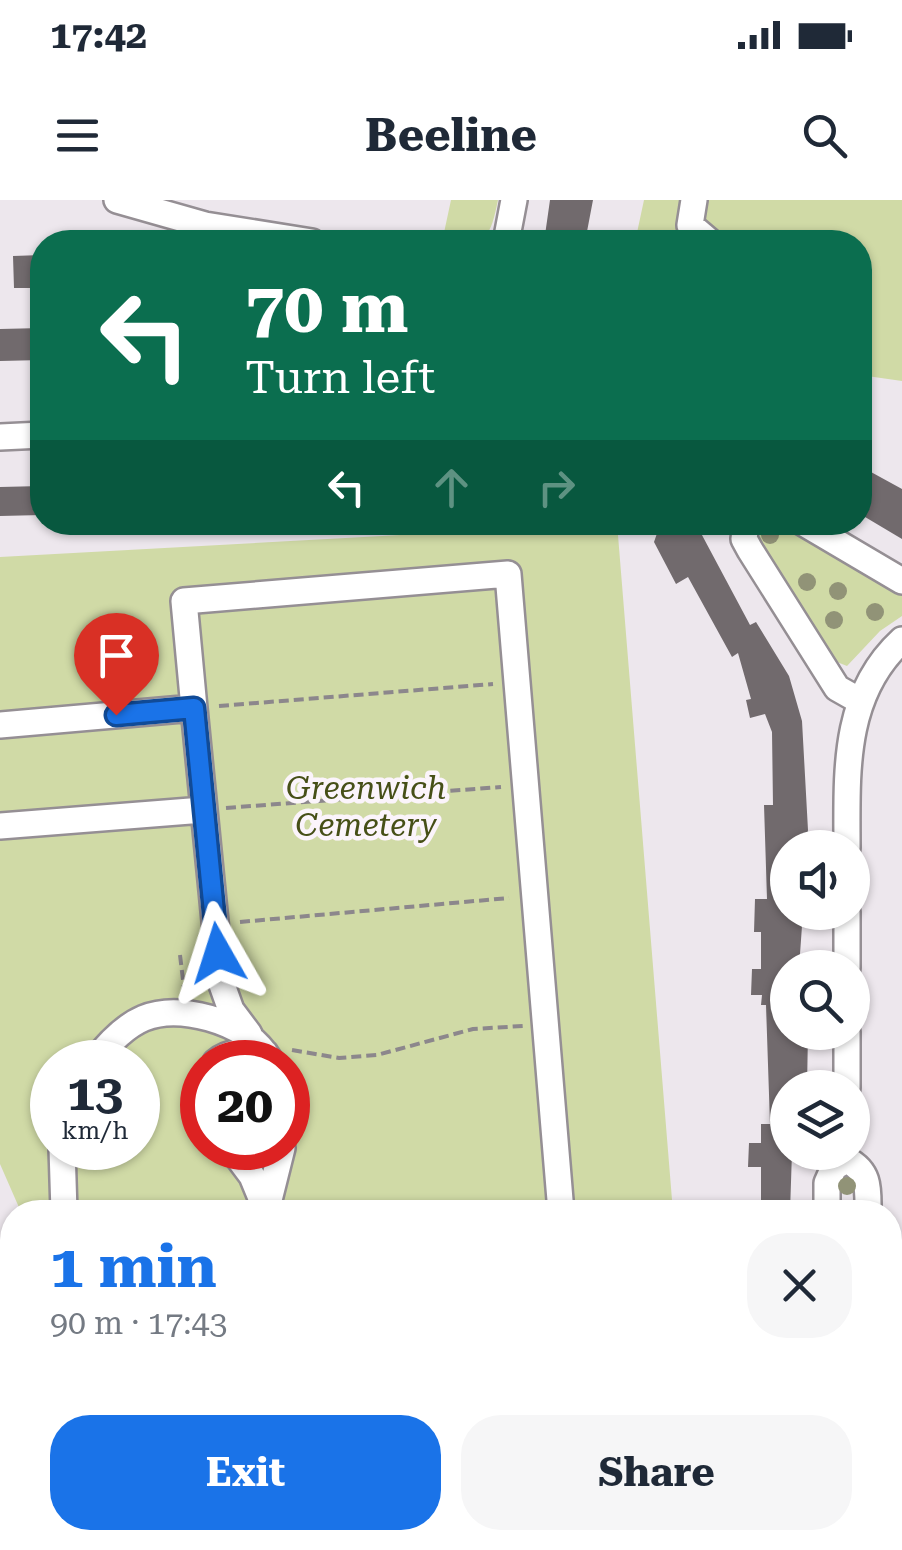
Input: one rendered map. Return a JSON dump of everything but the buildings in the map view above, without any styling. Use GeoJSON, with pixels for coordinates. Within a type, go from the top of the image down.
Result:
{"type":"FeatureCollection","features":[{"type":"Feature","properties":{"kind":"street"},"geometry":{"type":"LineString","coordinates":[[117,200],[236,230]]}},
{"type":"Feature","properties":{"kind":"street"},"geometry":{"type":"LineString","coordinates":[[508,230],[514,200]]}},
{"type":"Feature","properties":{"kind":"street"},"geometry":{"type":"LineString","coordinates":[[694,200],[690,225],[696,230]]}},
{"type":"Feature","properties":{"kind":"street"},"geometry":{"type":"LineString","coordinates":[[0,437],[30,436]]}},
{"type":"Feature","properties":{"kind":"street"},"geometry":{"type":"LineString","coordinates":[[745,535],[750,550],[837,688],[860,700]]}},
{"type":"Feature","properties":{"kind":"street"},"geometry":{"type":"LineString","coordinates":[[824,535],[902,580]]}},
{"type":"Feature","properties":{"kind":"street"},"geometry":{"type":"LineString","coordinates":[[255,1040],[232,1010],[221,982],[184,601],[508,574],[561,1200]]}},
{"type":"Feature","properties":{"kind":"street"},"geometry":{"type":"LineString","coordinates":[[847,830],[850,734],[860,700],[882,660],[902,640]]}},
{"type":"Feature","properties":{"kind":"street"},"geometry":{"type":"LineString","coordinates":[[0,725],[194,708]]}},
{"type":"Feature","properties":{"kind":"street"},"geometry":{"type":"LineString","coordinates":[[0,826],[203,810]]}},
{"type":"Feature","properties":{"kind":"street"},"geometry":{"type":"LineString","coordinates":[[113,1040],[138,1020],[156,1013],[187,1012],[245,1040]]}},
{"type":"Feature","properties":{"kind":"street"},"geometry":{"type":"LineString","coordinates":[[63,1170],[64,1200]]}},
{"type":"Feature","properties":{"kind":"street"},"geometry":{"type":"LineString","coordinates":[[247,1170],[262,1200]]}},
{"type":"Feature","properties":{"kind":"street"},"geometry":{"type":"LineString","coordinates":[[269,1200],[276,1170]]}},
{"type":"Feature","properties":{"kind":"street"},"geometry":{"type":"LineString","coordinates":[[827,1200],[827,1182],[833,1170]]}},
{"type":"Feature","properties":{"kind":"street"},"geometry":{"type":"LineString","coordinates":[[862,1170],[868,1181],[868,1200]]}},
{"type":"Feature","properties":{"kind":"path"},"geometry":{"type":"LineString","coordinates":[[194,708],[517,682]]}},
{"type":"Feature","properties":{"kind":"path"},"geometry":{"type":"LineString","coordinates":[[203,810],[526,786]]}},
{"type":"Feature","properties":{"kind":"path"},"geometry":{"type":"LineString","coordinates":[[215,924],[535,896]]}},
{"type":"Feature","properties":{"kind":"path"},"geometry":{"type":"LineString","coordinates":[[180,955],[187,1012]]}},
{"type":"Feature","properties":{"kind":"path"},"geometry":{"type":"LineString","coordinates":[[310,1054],[339,1058],[377,1055],[473,1029],[546,1024]]}},
{"type":"Feature","properties":{"kind":"green space"},"geometry":{"type":"Polygon","coordinates":[[[451,200],[498,200],[489,230],[445,230],[451,200]]]}},
{"type":"Feature","properties":{"kind":"green space"},"geometry":{"type":"Polygon","coordinates":[[[644,200],[902,200],[902,381],[872,377],[872,230],[638,230],[644,200]]]}},
{"type":"Feature","properties":{"kind":"green space","name":"Greenwich Cemetery"},"geometry":{"type":"Polygon","coordinates":[[[399,535],[618,535],[672,1200],[16,1200],[0,1164],[0,557],[399,535]]]}},
{"type":"Feature","properties":{"kind":"green space"},"geometry":{"type":"Polygon","coordinates":[[[760,535],[805,535],[902,590],[902,616],[880,631],[847,666],[832,660],[759,541],[760,535]]]}},
{"type":"Feature","properties":{"kind":"route"},"geometry":{"type":"LineString","coordinates":[[116,715],[194,708],[218,953]]}}]}
